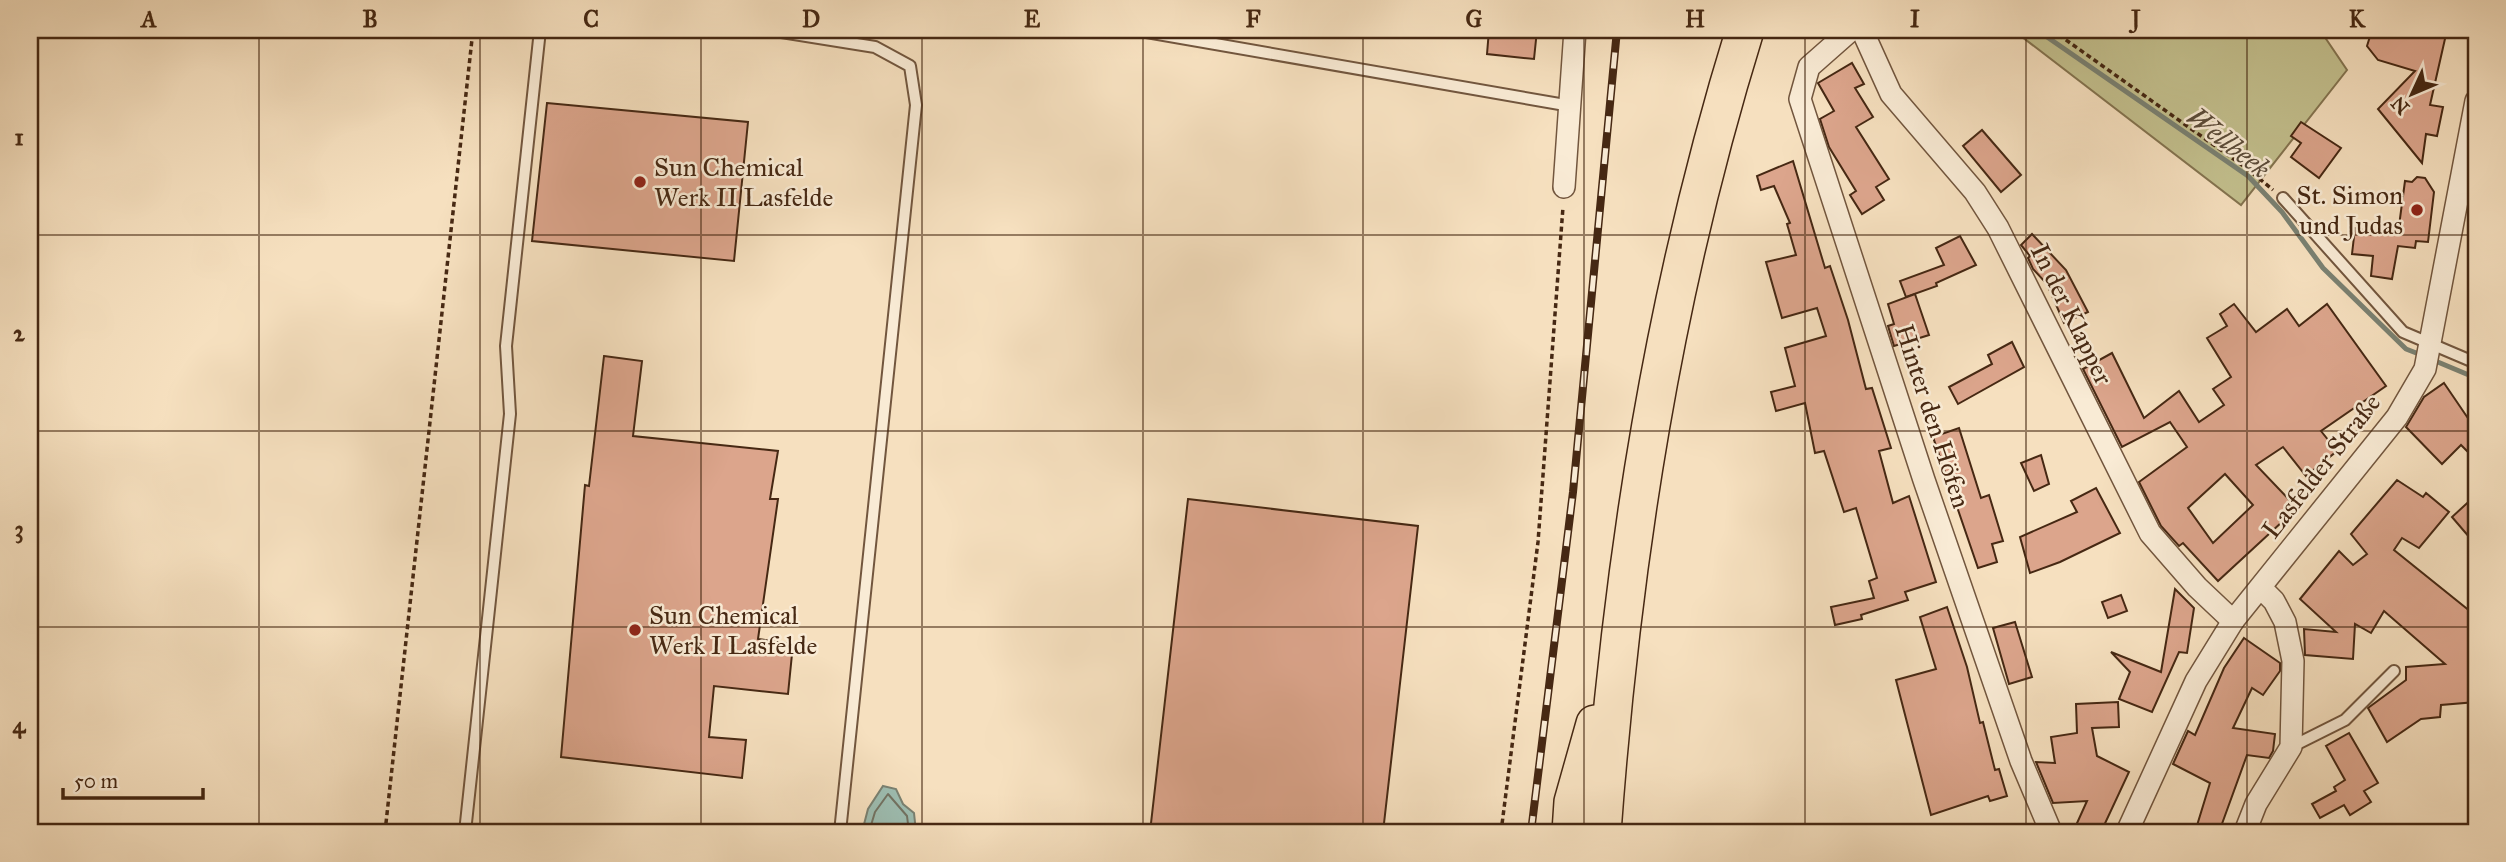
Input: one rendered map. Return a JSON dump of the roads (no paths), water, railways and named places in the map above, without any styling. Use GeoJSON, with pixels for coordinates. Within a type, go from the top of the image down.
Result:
{"type":"FeatureCollection","features":[{"type":"Feature","properties":{"kind":"highway"},"geometry":{"type":"LineString","coordinates":[[1602,832],[1613,681],[1629,549],[1657,382],[1714,131],[1745,30]]}},
{"type":"Feature","properties":{"kind":"highway"},"geometry":{"type":"LineString","coordinates":[[1622,832],[1636,656],[1651,541],[1704,264],[1765,30]]}},
{"type":"Feature","properties":{"kind":"highway"},"geometry":{"type":"LineString","coordinates":[[1571,832],[1573,802],[1588,740],[1613,681]]}},
{"type":"Feature","properties":{"kind":"street"},"geometry":{"type":"LineString","coordinates":[[1564,187],[1575,30]]}},
{"type":"Feature","properties":{"kind":"street","name":"Hinter den Höfen"},"geometry":{"type":"LineString","coordinates":[[1851,30],[1809,66],[1800,99],[1933,505],[2021,761],[2051,832]]}},
{"type":"Feature","properties":{"kind":"street","name":"In der Klapper"},"geometry":{"type":"LineString","coordinates":[[1862,30],[1891,94],[1975,192],[1998,228],[2150,533],[2197,587],[2233,621]]}},
{"type":"Feature","properties":{"kind":"street","name":"Lasfelder Straße"},"geometry":{"type":"LineString","coordinates":[[2127,832],[2196,681],[2233,621],[2397,417],[2429,356],[2476,101]]}},
{"type":"Feature","properties":{"kind":"street"},"geometry":{"type":"LineString","coordinates":[[2245,832],[2256,804],[2291,747],[2293,661],[2285,622],[2274,601],[2261,588]]}},
{"type":"Feature","properties":{"kind":"lane"},"geometry":{"type":"LineString","coordinates":[[465,832],[510,414],[506,346],[540,30]]}},
{"type":"Feature","properties":{"kind":"lane"},"geometry":{"type":"LineString","coordinates":[[769,30],[876,47],[910,66],[916,105],[840,832]]}},
{"type":"Feature","properties":{"kind":"lane"},"geometry":{"type":"LineString","coordinates":[[1135,30],[1571,106]]}},
{"type":"Feature","properties":{"kind":"lane"},"geometry":{"type":"LineString","coordinates":[[2283,198],[2403,332],[2429,356],[2476,363]]}},
{"type":"Feature","properties":{"kind":"lane"},"geometry":{"type":"LineString","coordinates":[[2291,747],[2345,720],[2394,671]]}},
{"type":"Feature","properties":{"kind":"water"},"geometry":{"type":"Polygon","coordinates":[[[883,786],[896,789],[903,804],[914,813],[916,832],[862,832],[868,809],[883,786]]]}},
{"type":"Feature","properties":{"kind":"waterway","name":"Wellbeek"},"geometry":{"type":"LineString","coordinates":[[2037,30],[2248,176],[2282,212],[2323,268],[2406,349],[2424,356]]}},
{"type":"Feature","properties":{"kind":"waterway","name":"Wellbeek"},"geometry":{"type":"LineString","coordinates":[[2433,360],[2476,378]]}},
{"type":"Feature","properties":{"kind":"railway"},"geometry":{"type":"LineString","coordinates":[[1531,832],[1573,492],[1617,30]]}},
{"type":"Feature","properties":{"kind":"place","name":"Sun Chemical Werk II Lasfelde"},"geometry":{"type":"Point","coordinates":[640,182]}},
{"type":"Feature","properties":{"kind":"place","name":"St. Simon und Judas"},"geometry":{"type":"Point","coordinates":[2417,210]}},
{"type":"Feature","properties":{"kind":"place","name":"Sun Chemical Werk I Lasfelde"},"geometry":{"type":"Point","coordinates":[635,630]}}]}
